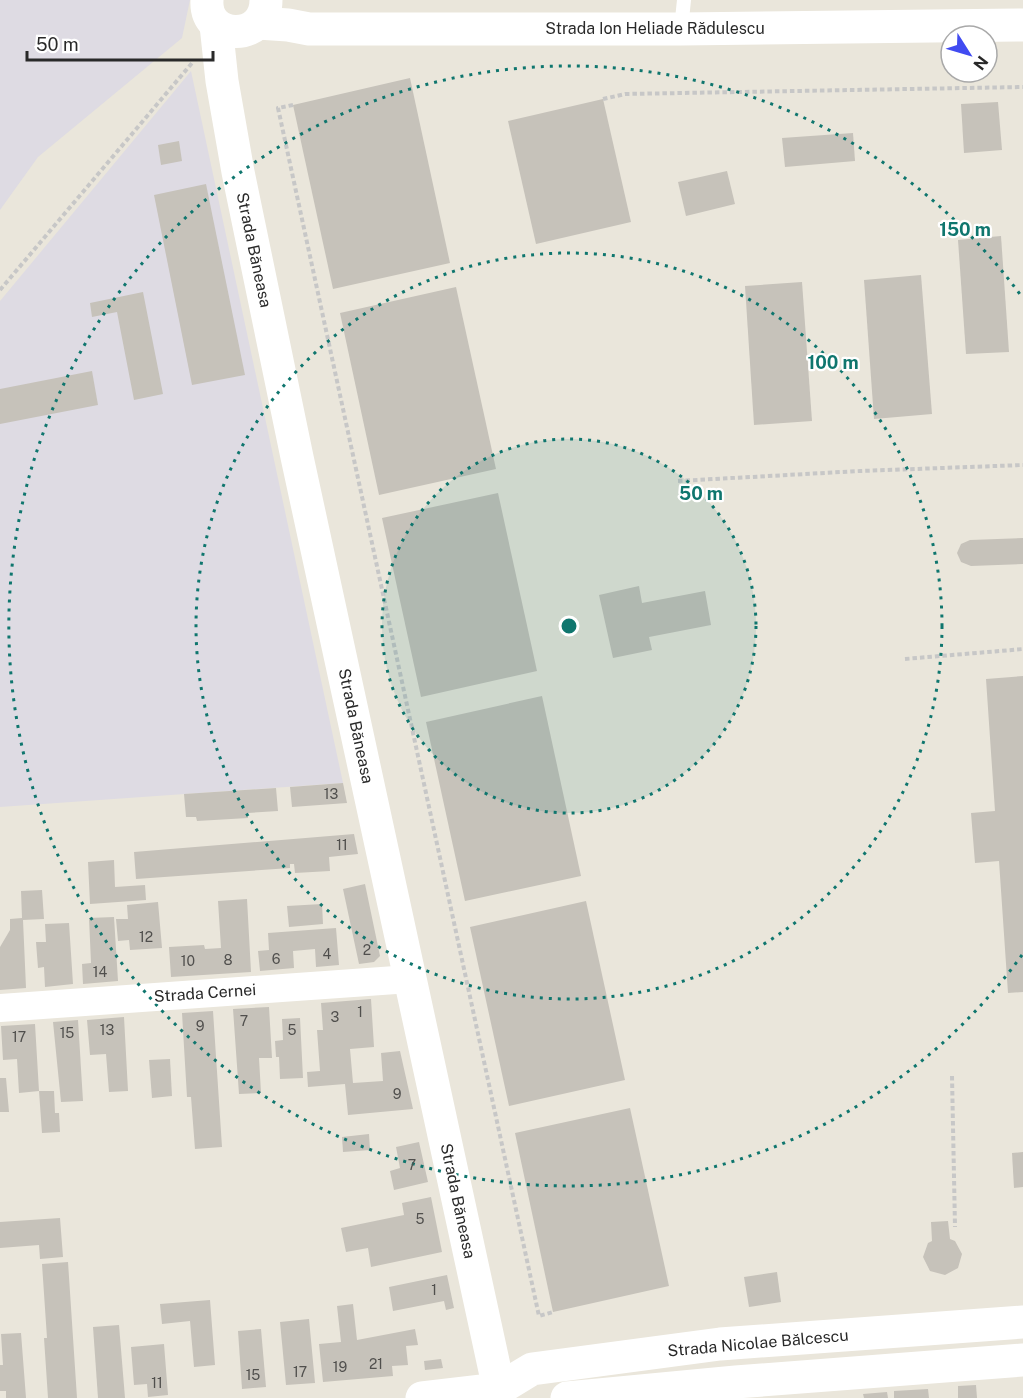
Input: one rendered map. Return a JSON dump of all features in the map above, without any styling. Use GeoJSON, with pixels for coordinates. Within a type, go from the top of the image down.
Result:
{"type":"FeatureCollection","features":[{"type":"Feature","properties":{"kind":"street","name":"Strada Ion Heliade Rădulescu"},"geometry":{"type":"LineString","coordinates":[[248,15],[309,29],[683,14],[1023,25]]}},
{"type":"Feature","properties":{"kind":"street","name":"Strada Băneasa"},"geometry":{"type":"LineString","coordinates":[[248,15],[208,59],[238,172],[292,434],[410,979],[511,1394]]}},
{"type":"Feature","properties":{"kind":"street","name":"Strada Cernei"},"geometry":{"type":"LineString","coordinates":[[0,1008],[410,979]]}},
{"type":"Feature","properties":{"kind":"street","name":"Strada Nicolae Bălcescu"},"geometry":{"type":"LineString","coordinates":[[422,1398],[511,1394],[532,1369],[733,1344],[1023,1322]]}},
{"type":"Feature","properties":{"kind":"street"},"geometry":{"type":"LineString","coordinates":[[733,1344],[737,1390]]}},
{"type":"Feature","properties":{"kind":"street"},"geometry":{"type":"LineString","coordinates":[[567,1398],[737,1390],[1023,1360]]}},
{"type":"Feature","properties":{"kind":"path"},"geometry":{"type":"LineString","coordinates":[[0,290],[208,59]]}},
{"type":"Feature","properties":{"kind":"path"},"geometry":{"type":"LineString","coordinates":[[603,99],[626,94],[1023,87]]}},
{"type":"Feature","properties":{"kind":"path"},"geometry":{"type":"LineString","coordinates":[[293,105],[278,108],[539,1316],[553,1312]]}},
{"type":"Feature","properties":{"kind":"path"},"geometry":{"type":"LineString","coordinates":[[678,481],[1023,465]]}},
{"type":"Feature","properties":{"kind":"path"},"geometry":{"type":"LineString","coordinates":[[904,659],[1023,649]]}},
{"type":"Feature","properties":{"kind":"path"},"geometry":{"type":"LineString","coordinates":[[952,1076],[955,1227]]}},
{"type":"Feature","properties":{"kind":"shaded area"},"geometry":{"type":"Polygon","coordinates":[[[0,0],[190,0],[182,38],[38,157],[0,210],[0,0]]]}},
{"type":"Feature","properties":{"kind":"shaded area"},"geometry":{"type":"Polygon","coordinates":[[[191,71],[343,783],[0,807],[0,301],[191,71]]]}},
{"type":"Feature","properties":{"kind":"building"},"geometry":{"type":"Polygon","coordinates":[[[410,78],[450,263],[333,289],[293,105],[410,78]]]}},
{"type":"Feature","properties":{"kind":"building"},"geometry":{"type":"Polygon","coordinates":[[[603,99],[631,222],[536,244],[508,121],[603,99]]]}},
{"type":"Feature","properties":{"kind":"building"},"geometry":{"type":"Polygon","coordinates":[[[998,102],[1002,150],[964,153],[961,104],[998,102]]]}},
{"type":"Feature","properties":{"kind":"building"},"geometry":{"type":"Polygon","coordinates":[[[853,133],[855,161],[785,167],[782,138],[853,133]]]}},
{"type":"Feature","properties":{"kind":"building"},"geometry":{"type":"Polygon","coordinates":[[[179,141],[182,161],[161,165],[158,145],[179,141]]]}},
{"type":"Feature","properties":{"kind":"building"},"geometry":{"type":"Polygon","coordinates":[[[727,171],[735,204],[686,216],[678,182],[727,171]]]}},
{"type":"Feature","properties":{"kind":"building"},"geometry":{"type":"Polygon","coordinates":[[[206,184],[245,375],[192,385],[154,195],[206,184]]]}},
{"type":"Feature","properties":{"kind":"building"},"geometry":{"type":"Polygon","coordinates":[[[1001,236],[1009,352],[966,354],[958,240],[1001,236]]]}},
{"type":"Feature","properties":{"kind":"building"},"geometry":{"type":"Polygon","coordinates":[[[921,275],[932,414],[874,419],[864,280],[921,275]]]}},
{"type":"Feature","properties":{"kind":"building"},"geometry":{"type":"Polygon","coordinates":[[[802,282],[812,421],[754,425],[745,286],[802,282]]]}},
{"type":"Feature","properties":{"kind":"building"},"geometry":{"type":"Polygon","coordinates":[[[456,287],[496,469],[379,495],[340,313],[456,287]]]}},
{"type":"Feature","properties":{"kind":"building"},"geometry":{"type":"Polygon","coordinates":[[[143,292],[163,394],[134,400],[117,312],[92,317],[90,303],[143,292]]]}},
{"type":"Feature","properties":{"kind":"building"},"geometry":{"type":"Polygon","coordinates":[[[92,371],[98,405],[0,424],[0,389],[92,371]]]}},
{"type":"Feature","properties":{"kind":"building"},"geometry":{"type":"Polygon","coordinates":[[[498,493],[537,671],[421,697],[382,518],[498,493]]]}},
{"type":"Feature","properties":{"kind":"building"},"geometry":{"type":"Polygon","coordinates":[[[1023,538],[1023,564],[971,566],[961,562],[957,553],[961,544],[970,540],[1023,538]]]}},
{"type":"Feature","properties":{"kind":"building"},"geometry":{"type":"Polygon","coordinates":[[[639,586],[642,603],[705,591],[711,625],[649,637],[652,650],[613,658],[599,595],[639,586]]]}},
{"type":"Feature","properties":{"kind":"building"},"geometry":{"type":"Polygon","coordinates":[[[1023,676],[1023,992],[1008,993],[999,861],[975,863],[971,813],[995,811],[986,679],[1023,676]]]}},
{"type":"Feature","properties":{"kind":"building"},"geometry":{"type":"Polygon","coordinates":[[[542,696],[581,876],[465,901],[426,722],[542,696]]]}},
{"type":"Feature","properties":{"kind":"building"},"geometry":{"type":"Polygon","coordinates":[[[343,783],[347,803],[292,807],[290,787],[343,783]]]}},
{"type":"Feature","properties":{"kind":"building"},"geometry":{"type":"Polygon","coordinates":[[[276,788],[278,811],[248,813],[248,818],[197,821],[196,817],[186,817],[184,794],[276,788]]]}},
{"type":"Feature","properties":{"kind":"building"},"geometry":{"type":"Polygon","coordinates":[[[354,834],[358,854],[329,857],[330,871],[295,873],[294,864],[290,864],[290,868],[136,879],[134,852],[354,834]]]}},
{"type":"Feature","properties":{"kind":"building"},"geometry":{"type":"Polygon","coordinates":[[[114,860],[115,887],[145,885],[146,900],[90,904],[88,862],[114,860]]]}},
{"type":"Feature","properties":{"kind":"building"},"geometry":{"type":"Polygon","coordinates":[[[365,884],[380,956],[374,962],[359,964],[343,889],[365,884]]]}},
{"type":"Feature","properties":{"kind":"building"},"geometry":{"type":"Polygon","coordinates":[[[42,890],[44,919],[23,920],[26,988],[0,990],[0,947],[10,930],[10,919],[22,918],[21,891],[42,890]]]}},
{"type":"Feature","properties":{"kind":"building"},"geometry":{"type":"Polygon","coordinates":[[[247,899],[251,972],[171,977],[169,947],[204,945],[205,949],[221,948],[218,901],[247,899]]]}},
{"type":"Feature","properties":{"kind":"building"},"geometry":{"type":"Polygon","coordinates":[[[586,901],[625,1080],[509,1106],[470,927],[586,901]]]}},
{"type":"Feature","properties":{"kind":"building"},"geometry":{"type":"Polygon","coordinates":[[[158,902],[162,948],[130,950],[129,940],[118,941],[116,919],[128,919],[127,905],[158,902]]]}},
{"type":"Feature","properties":{"kind":"building"},"geometry":{"type":"Polygon","coordinates":[[[322,904],[323,924],[289,927],[287,906],[322,904]]]}},
{"type":"Feature","properties":{"kind":"building"},"geometry":{"type":"Polygon","coordinates":[[[114,917],[118,981],[83,984],[82,964],[91,963],[89,918],[114,917]]]}},
{"type":"Feature","properties":{"kind":"building"},"geometry":{"type":"Polygon","coordinates":[[[69,923],[73,984],[45,987],[44,967],[38,968],[36,942],[46,942],[45,924],[69,923]]]}},
{"type":"Feature","properties":{"kind":"building"},"geometry":{"type":"Polygon","coordinates":[[[336,928],[339,965],[316,967],[315,949],[293,951],[294,968],[260,971],[258,951],[269,950],[268,933],[336,928]]]}},
{"type":"Feature","properties":{"kind":"building"},"geometry":{"type":"Polygon","coordinates":[[[371,999],[374,1047],[350,1049],[353,1083],[383,1081],[381,1053],[400,1051],[413,1109],[348,1115],[345,1084],[308,1087],[307,1072],[320,1071],[317,1030],[323,1030],[321,1003],[371,999]]]}},
{"type":"Feature","properties":{"kind":"building"},"geometry":{"type":"Polygon","coordinates":[[[269,1007],[272,1058],[259,1058],[261,1093],[239,1094],[233,1009],[269,1007]]]}},
{"type":"Feature","properties":{"kind":"building"},"geometry":{"type":"Polygon","coordinates":[[[213,1011],[222,1147],[195,1149],[191,1097],[187,1097],[182,1013],[213,1011]]]}},
{"type":"Feature","properties":{"kind":"building"},"geometry":{"type":"Polygon","coordinates":[[[124,1017],[128,1091],[109,1092],[106,1054],[90,1055],[87,1020],[124,1017]]]}},
{"type":"Feature","properties":{"kind":"building"},"geometry":{"type":"Polygon","coordinates":[[[300,1018],[303,1078],[280,1079],[279,1057],[276,1057],[275,1041],[283,1040],[282,1019],[300,1018]]]}},
{"type":"Feature","properties":{"kind":"building"},"geometry":{"type":"Polygon","coordinates":[[[78,1020],[83,1101],[61,1102],[53,1022],[78,1020]]]}},
{"type":"Feature","properties":{"kind":"building"},"geometry":{"type":"Polygon","coordinates":[[[35,1024],[39,1091],[19,1093],[17,1059],[3,1060],[1,1026],[35,1024]]]}},
{"type":"Feature","properties":{"kind":"building"},"geometry":{"type":"Polygon","coordinates":[[[170,1059],[172,1096],[152,1098],[149,1060],[170,1059]]]}},
{"type":"Feature","properties":{"kind":"building"},"geometry":{"type":"Polygon","coordinates":[[[0,1078],[6,1078],[9,1112],[0,1112],[0,1078]]]}},
{"type":"Feature","properties":{"kind":"building"},"geometry":{"type":"Polygon","coordinates":[[[39,1091],[54,1091],[55,1113],[59,1113],[60,1132],[42,1133],[39,1091]]]}},
{"type":"Feature","properties":{"kind":"building"},"geometry":{"type":"Polygon","coordinates":[[[630,1108],[669,1286],[553,1312],[515,1133],[630,1108]]]}},
{"type":"Feature","properties":{"kind":"building"},"geometry":{"type":"Polygon","coordinates":[[[369,1134],[370,1150],[343,1152],[342,1137],[369,1134]]]}},
{"type":"Feature","properties":{"kind":"building"},"geometry":{"type":"Polygon","coordinates":[[[419,1142],[428,1182],[394,1190],[390,1171],[400,1168],[396,1147],[419,1142]]]}},
{"type":"Feature","properties":{"kind":"building"},"geometry":{"type":"Polygon","coordinates":[[[1023,1152],[1023,1187],[1014,1188],[1012,1153],[1023,1152]]]}},
{"type":"Feature","properties":{"kind":"building"},"geometry":{"type":"Polygon","coordinates":[[[431,1197],[442,1252],[371,1267],[368,1248],[346,1252],[341,1228],[404,1215],[402,1203],[431,1197]]]}},
{"type":"Feature","properties":{"kind":"building"},"geometry":{"type":"Polygon","coordinates":[[[60,1218],[63,1257],[40,1259],[39,1245],[0,1248],[0,1222],[60,1218]]]}},
{"type":"Feature","properties":{"kind":"building"},"geometry":{"type":"Polygon","coordinates":[[[948,1221],[950,1239],[955,1241],[962,1254],[958,1268],[945,1275],[930,1271],[923,1257],[928,1243],[932,1241],[931,1222],[948,1221]]]}},
{"type":"Feature","properties":{"kind":"building"},"geometry":{"type":"Polygon","coordinates":[[[68,1262],[77,1398],[48,1398],[42,1264],[68,1262]]]}},
{"type":"Feature","properties":{"kind":"building"},"geometry":{"type":"Polygon","coordinates":[[[777,1272],[781,1302],[749,1307],[744,1277],[777,1272]]]}},
{"type":"Feature","properties":{"kind":"building"},"geometry":{"type":"Polygon","coordinates":[[[447,1275],[454,1308],[446,1310],[444,1301],[393,1311],[389,1287],[447,1275]]]}},
{"type":"Feature","properties":{"kind":"building"},"geometry":{"type":"Polygon","coordinates":[[[210,1300],[215,1365],[194,1367],[190,1321],[162,1324],[160,1304],[210,1300]]]}},
{"type":"Feature","properties":{"kind":"building"},"geometry":{"type":"Polygon","coordinates":[[[353,1304],[357,1340],[415,1329],[418,1345],[406,1346],[408,1365],[392,1366],[393,1376],[323,1382],[319,1344],[341,1342],[337,1306],[353,1304]]]}},
{"type":"Feature","properties":{"kind":"building"},"geometry":{"type":"Polygon","coordinates":[[[309,1319],[315,1383],[286,1385],[280,1322],[309,1319]]]}},
{"type":"Feature","properties":{"kind":"building"},"geometry":{"type":"Polygon","coordinates":[[[119,1325],[125,1398],[98,1398],[93,1327],[119,1325]]]}},
{"type":"Feature","properties":{"kind":"building"},"geometry":{"type":"Polygon","coordinates":[[[261,1329],[266,1387],[242,1389],[238,1331],[261,1329]]]}},
{"type":"Feature","properties":{"kind":"building"},"geometry":{"type":"Polygon","coordinates":[[[21,1333],[26,1398],[6,1398],[6,1391],[0,1391],[0,1365],[3,1365],[1,1334],[21,1333]]]}},
{"type":"Feature","properties":{"kind":"building"},"geometry":{"type":"Polygon","coordinates":[[[164,1344],[168,1395],[148,1397],[147,1384],[134,1385],[131,1347],[164,1344]]]}},
{"type":"Feature","properties":{"kind":"building"},"geometry":{"type":"Polygon","coordinates":[[[441,1359],[443,1368],[425,1370],[424,1361],[441,1359]]]}},
{"type":"Feature","properties":{"kind":"building"},"geometry":{"type":"Polygon","coordinates":[[[976,1385],[977,1398],[958,1398],[958,1386],[976,1385]]]}},
{"type":"Feature","properties":{"kind":"building"},"geometry":{"type":"Polygon","coordinates":[[[928,1389],[929,1398],[894,1398],[894,1391],[928,1389]]]}},
{"type":"Feature","properties":{"kind":"building"},"geometry":{"type":"Polygon","coordinates":[[[887,1392],[888,1398],[864,1398],[863,1394],[887,1392]]]}}]}
